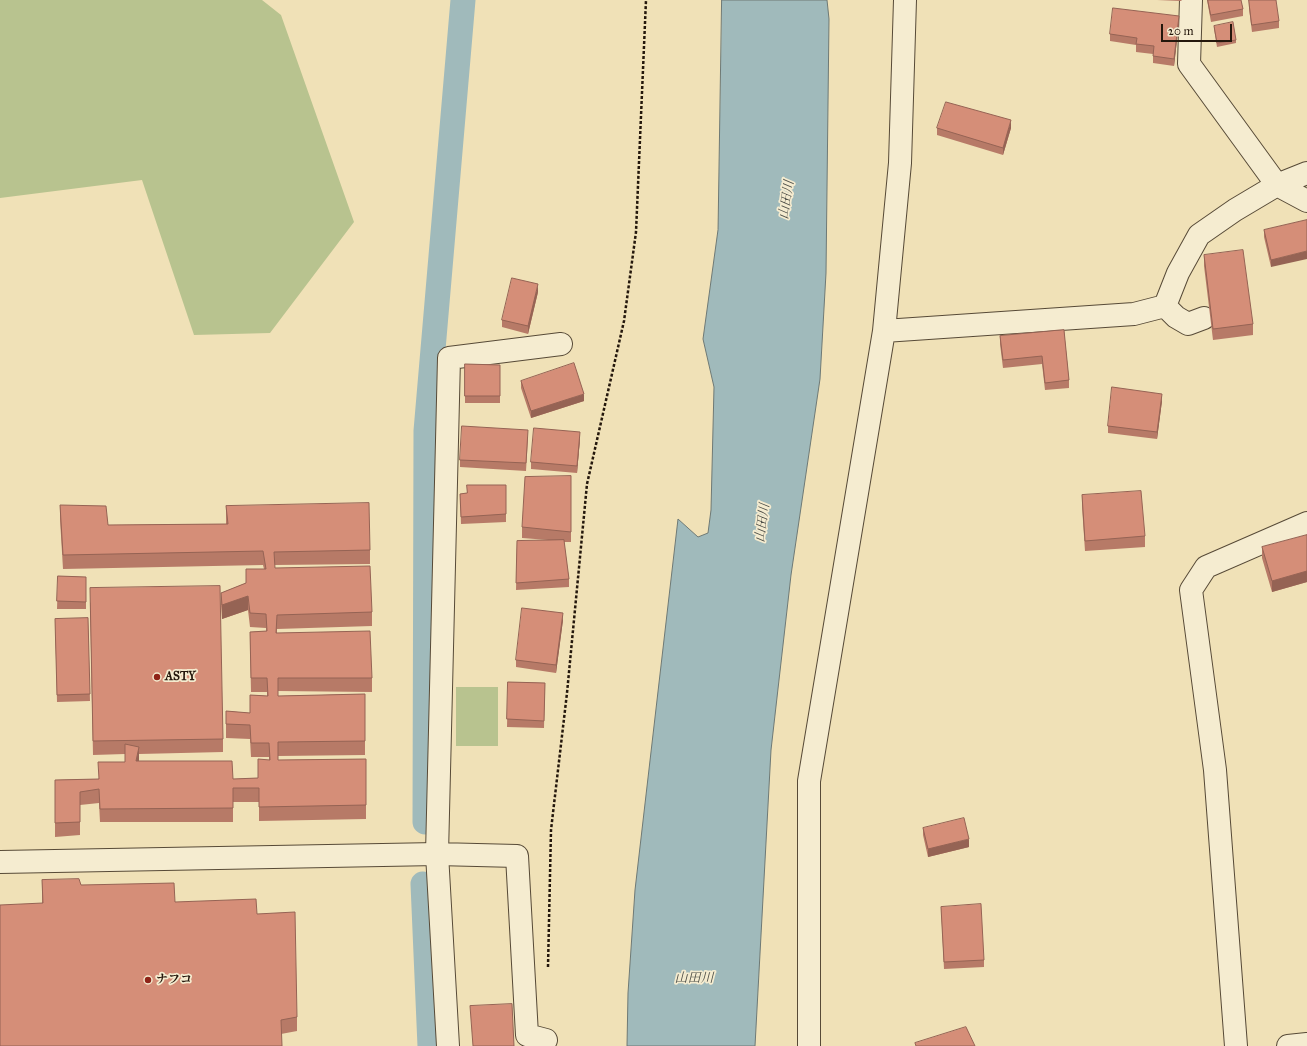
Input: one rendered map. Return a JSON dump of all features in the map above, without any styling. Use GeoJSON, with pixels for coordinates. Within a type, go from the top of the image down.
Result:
{"type":"FeatureCollection","features":[{"type":"Feature","properties":{"kind":"street"},"geometry":{"type":"LineString","coordinates":[[809,1046],[809,781],[884,331],[900,163],[905,0]]}},
{"type":"Feature","properties":{"kind":"street"},"geometry":{"type":"LineString","coordinates":[[1191,0],[1188,64],[1277,186],[1307,201]]}},
{"type":"Feature","properties":{"kind":"street"},"geometry":{"type":"LineString","coordinates":[[1164,306],[1178,274],[1200,235],[1235,210],[1277,186],[1307,173]]}},
{"type":"Feature","properties":{"kind":"street"},"geometry":{"type":"LineString","coordinates":[[884,331],[1134,314],[1164,306]]}},
{"type":"Feature","properties":{"kind":"street"},"geometry":{"type":"LineString","coordinates":[[1164,306],[1176,317],[1188,324],[1204,318]]}},
{"type":"Feature","properties":{"kind":"street"},"geometry":{"type":"LineString","coordinates":[[448,1046],[437,854],[449,358],[561,344]]}},
{"type":"Feature","properties":{"kind":"street"},"geometry":{"type":"LineString","coordinates":[[1236,1046],[1214,770],[1191,590],[1206,567],[1307,522]]}},
{"type":"Feature","properties":{"kind":"street"},"geometry":{"type":"LineString","coordinates":[[0,862],[437,854],[517,856],[527,1035],[546,1040]]}},
{"type":"Feature","properties":{"kind":"street"},"geometry":{"type":"LineString","coordinates":[[1288,1046],[1307,1044]]}},
{"type":"Feature","properties":{"kind":"path"},"geometry":{"type":"LineString","coordinates":[[548,970],[551,830],[568,685],[587,484],[624,321],[636,232],[646,0]]}},
{"type":"Feature","properties":{"kind":"green space"},"geometry":{"type":"Polygon","coordinates":[[[0,0],[262,0],[281,15],[354,222],[270,333],[194,335],[142,180],[0,198],[0,0]]]}},
{"type":"Feature","properties":{"kind":"green space"},"geometry":{"type":"Polygon","coordinates":[[[456,687],[498,687],[498,746],[456,746],[456,687]]]}},
{"type":"Feature","properties":{"kind":"water","name":"山田川"},"geometry":{"type":"Polygon","coordinates":[[[722,0],[827,0],[829,19],[826,273],[820,379],[791,575],[771,750],[755,1046],[627,1046],[628,993],[635,890],[678,519],[698,537],[708,533],[711,510],[714,387],[703,339],[718,230],[722,0]]]}},
{"type":"Feature","properties":{"kind":"building"},"geometry":{"type":"Polygon","coordinates":[[[1208,0],[1241,0],[1243,9],[1211,15],[1208,0]]]}},
{"type":"Feature","properties":{"kind":"building"},"geometry":{"type":"Polygon","coordinates":[[[1249,0],[1276,0],[1279,21],[1252,25],[1249,0]]]}},
{"type":"Feature","properties":{"kind":"building"},"geometry":{"type":"Polygon","coordinates":[[[1113,8],[1179,16],[1174,59],[1153,56],[1154,46],[1136,44],[1137,38],[1110,34],[1113,8]]]}},
{"type":"Feature","properties":{"kind":"building"},"geometry":{"type":"Polygon","coordinates":[[[1233,22],[1236,40],[1217,43],[1214,26],[1233,22]]]}},
{"type":"Feature","properties":{"kind":"building"},"geometry":{"type":"Polygon","coordinates":[[[946,102],[1011,120],[1003,148],[937,128],[946,102]]]}},
{"type":"Feature","properties":{"kind":"building"},"geometry":{"type":"Polygon","coordinates":[[[1307,220],[1307,251],[1271,260],[1264,230],[1307,220]]]}},
{"type":"Feature","properties":{"kind":"building"},"geometry":{"type":"Polygon","coordinates":[[[1243,250],[1253,324],[1213,329],[1204,255],[1243,250]]]}},
{"type":"Feature","properties":{"kind":"building"},"geometry":{"type":"Polygon","coordinates":[[[512,278],[538,284],[528,326],[502,320],[512,278]]]}},
{"type":"Feature","properties":{"kind":"building"},"geometry":{"type":"Polygon","coordinates":[[[1064,330],[1069,380],[1045,383],[1042,356],[1003,360],[1000,336],[1064,330]]]}},
{"type":"Feature","properties":{"kind":"building"},"geometry":{"type":"Polygon","coordinates":[[[574,363],[584,394],[531,411],[521,381],[574,363]]]}},
{"type":"Feature","properties":{"kind":"building"},"geometry":{"type":"Polygon","coordinates":[[[465,364],[500,365],[500,396],[465,396],[465,364]]]}},
{"type":"Feature","properties":{"kind":"building"},"geometry":{"type":"Polygon","coordinates":[[[1112,387],[1162,394],[1157,432],[1108,426],[1112,387]]]}},
{"type":"Feature","properties":{"kind":"building"},"geometry":{"type":"Polygon","coordinates":[[[462,426],[528,430],[526,463],[460,460],[462,426]]]}},
{"type":"Feature","properties":{"kind":"building"},"geometry":{"type":"Polygon","coordinates":[[[534,428],[580,432],[577,466],[531,462],[534,428]]]}},
{"type":"Feature","properties":{"kind":"building"},"geometry":{"type":"Polygon","coordinates":[[[571,476],[571,532],[522,527],[525,477],[571,476]]]}},
{"type":"Feature","properties":{"kind":"building"},"geometry":{"type":"Polygon","coordinates":[[[467,485],[506,485],[506,514],[461,517],[460,494],[467,493],[467,485]]]}},
{"type":"Feature","properties":{"kind":"building"},"geometry":{"type":"Polygon","coordinates":[[[1141,491],[1145,536],[1085,541],[1082,495],[1141,491]]]}},
{"type":"Feature","properties":{"kind":"building"},"geometry":{"type":"Polygon","coordinates":[[[369,503],[370,550],[274,552],[275,568],[370,566],[372,612],[277,615],[276,633],[370,631],[372,678],[278,678],[278,696],[365,694],[365,741],[278,742],[278,760],[366,759],[366,805],[259,807],[259,788],[233,788],[233,808],[100,809],[99,789],[80,792],[80,822],[55,823],[55,780],[99,779],[98,762],[125,762],[125,744],[139,747],[136,761],[232,761],[233,779],[258,778],[258,759],[270,760],[269,743],[251,743],[250,725],[226,724],[226,711],[250,713],[250,695],[268,696],[267,678],[251,678],[250,632],[267,631],[266,614],[250,613],[248,596],[222,605],[221,593],[246,583],[246,569],[266,569],[263,551],[63,555],[60,505],[106,506],[108,525],[228,524],[226,506],[369,503]]]}},
{"type":"Feature","properties":{"kind":"building"},"geometry":{"type":"Polygon","coordinates":[[[1307,535],[1307,571],[1272,581],[1262,547],[1307,535]]]}},
{"type":"Feature","properties":{"kind":"building"},"geometry":{"type":"Polygon","coordinates":[[[564,540],[569,579],[516,583],[517,541],[564,540]]]}},
{"type":"Feature","properties":{"kind":"building"},"geometry":{"type":"Polygon","coordinates":[[[58,576],[86,577],[86,602],[57,601],[58,576]]]}},
{"type":"Feature","properties":{"kind":"building","name":"ASTY"},"geometry":{"type":"Polygon","coordinates":[[[220,586],[223,739],[93,741],[90,588],[220,586]]]}},
{"type":"Feature","properties":{"kind":"building"},"geometry":{"type":"Polygon","coordinates":[[[522,608],[563,613],[556,665],[516,660],[522,608]]]}},
{"type":"Feature","properties":{"kind":"building"},"geometry":{"type":"Polygon","coordinates":[[[88,618],[90,694],[57,695],[55,619],[88,618]]]}},
{"type":"Feature","properties":{"kind":"building"},"geometry":{"type":"Polygon","coordinates":[[[508,682],[545,683],[544,721],[507,719],[508,682]]]}},
{"type":"Feature","properties":{"kind":"building"},"geometry":{"type":"Polygon","coordinates":[[[964,818],[969,839],[928,849],[923,828],[964,818]]]}},
{"type":"Feature","properties":{"kind":"building","name":"ナフコ"},"geometry":{"type":"Polygon","coordinates":[[[79,879],[81,885],[174,883],[175,902],[256,899],[257,914],[295,912],[297,1017],[281,1020],[282,1046],[0,1046],[0,905],[43,903],[42,880],[79,879]]]}},
{"type":"Feature","properties":{"kind":"building"},"geometry":{"type":"Polygon","coordinates":[[[981,904],[984,960],[944,962],[941,907],[981,904]]]}},
{"type":"Feature","properties":{"kind":"building"},"geometry":{"type":"Polygon","coordinates":[[[512,1004],[514,1046],[473,1046],[470,1006],[512,1004]]]}},
{"type":"Feature","properties":{"kind":"building"},"geometry":{"type":"Polygon","coordinates":[[[966,1027],[975,1046],[916,1046],[915,1043],[966,1027]]]}},
{"type":"Feature","properties":{"kind":"waterway"},"geometry":{"type":"LineString","coordinates":[[425,822],[426,431],[463,0]]}},
{"type":"Feature","properties":{"kind":"waterway"},"geometry":{"type":"LineString","coordinates":[[423,884],[430,1046]]}},
{"type":"Feature","properties":{"kind":"place","name":"ASTY"},"geometry":{"type":"Point","coordinates":[157,677]}},
{"type":"Feature","properties":{"kind":"place","name":"ナフコ"},"geometry":{"type":"Point","coordinates":[148,980]}}]}
